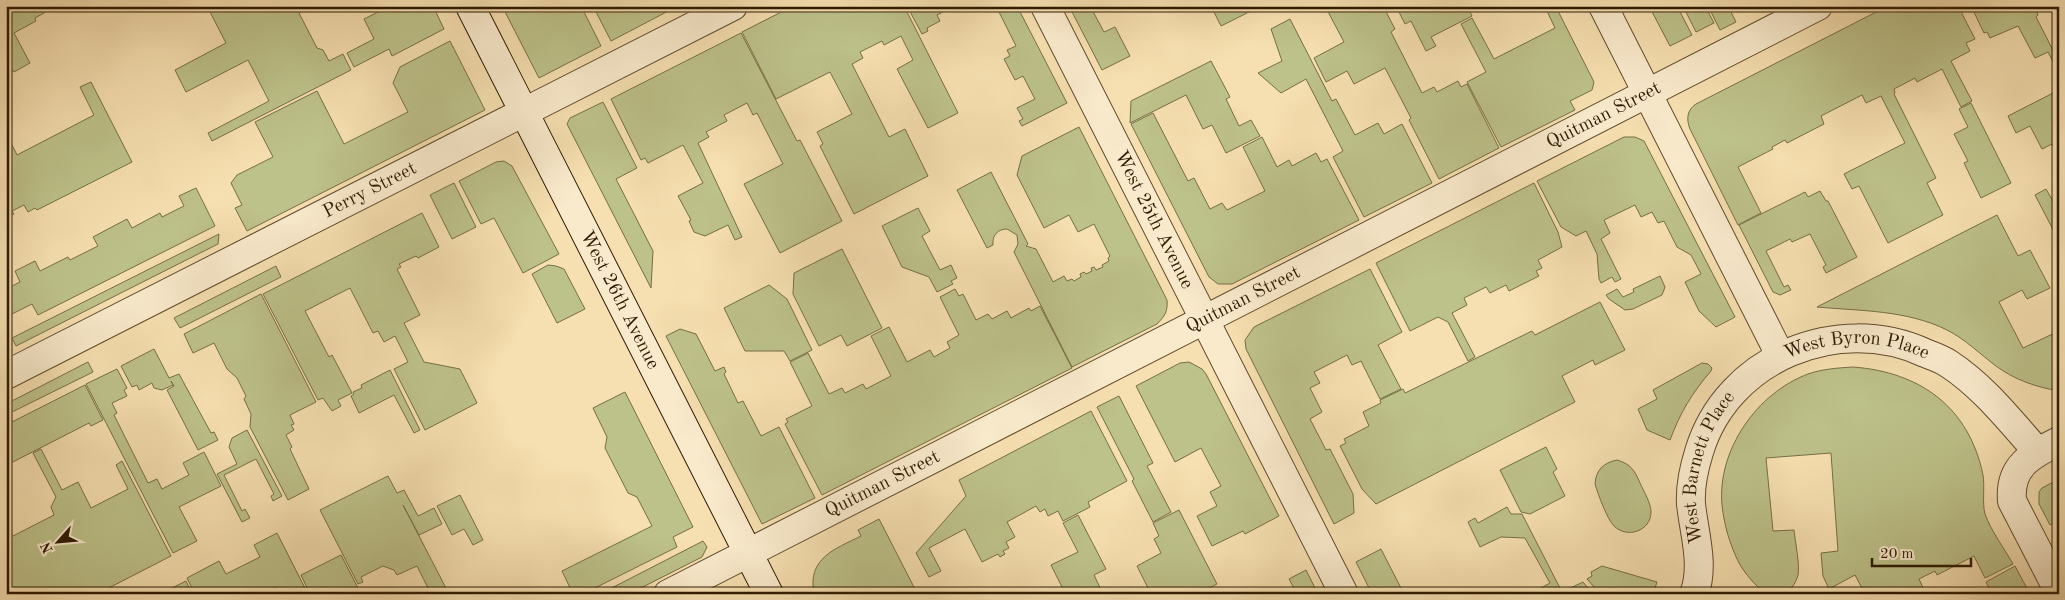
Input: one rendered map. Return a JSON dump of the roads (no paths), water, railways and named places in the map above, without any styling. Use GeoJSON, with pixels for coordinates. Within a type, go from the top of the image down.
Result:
{"type":"FeatureCollection","features":[{"type":"Feature","properties":{"kind":"street","name":"West 26th Avenue"},"geometry":{"type":"LineString","coordinates":[[470,6],[769,594]]}},
{"type":"Feature","properties":{"kind":"street","name":"Perry Street"},"geometry":{"type":"LineString","coordinates":[[6,375],[733,6]]}},
{"type":"Feature","properties":{"kind":"street","name":"West 25th Avenue"},"geometry":{"type":"LineString","coordinates":[[1045,6],[1344,594]]}},
{"type":"Feature","properties":{"kind":"street","name":"West Byron Place"},"geometry":{"type":"LineString","coordinates":[[1603,6],[1780,355],[1823,341],[1851,338],[1880,339],[1912,347],[1948,363],[2048,446],[2024,462],[2014,476],[2012,501],[2059,592]]}},
{"type":"Feature","properties":{"kind":"street","name":"Quitman Street"},"geometry":{"type":"LineString","coordinates":[[668,594],[1818,6]]}},
{"type":"Feature","properties":{"kind":"street","name":"West Barnett Place"},"geometry":{"type":"LineString","coordinates":[[1700,592],[1691,502],[1695,468],[1704,436],[1719,408],[1732,393],[1746,379],[1780,355]]}}]}
